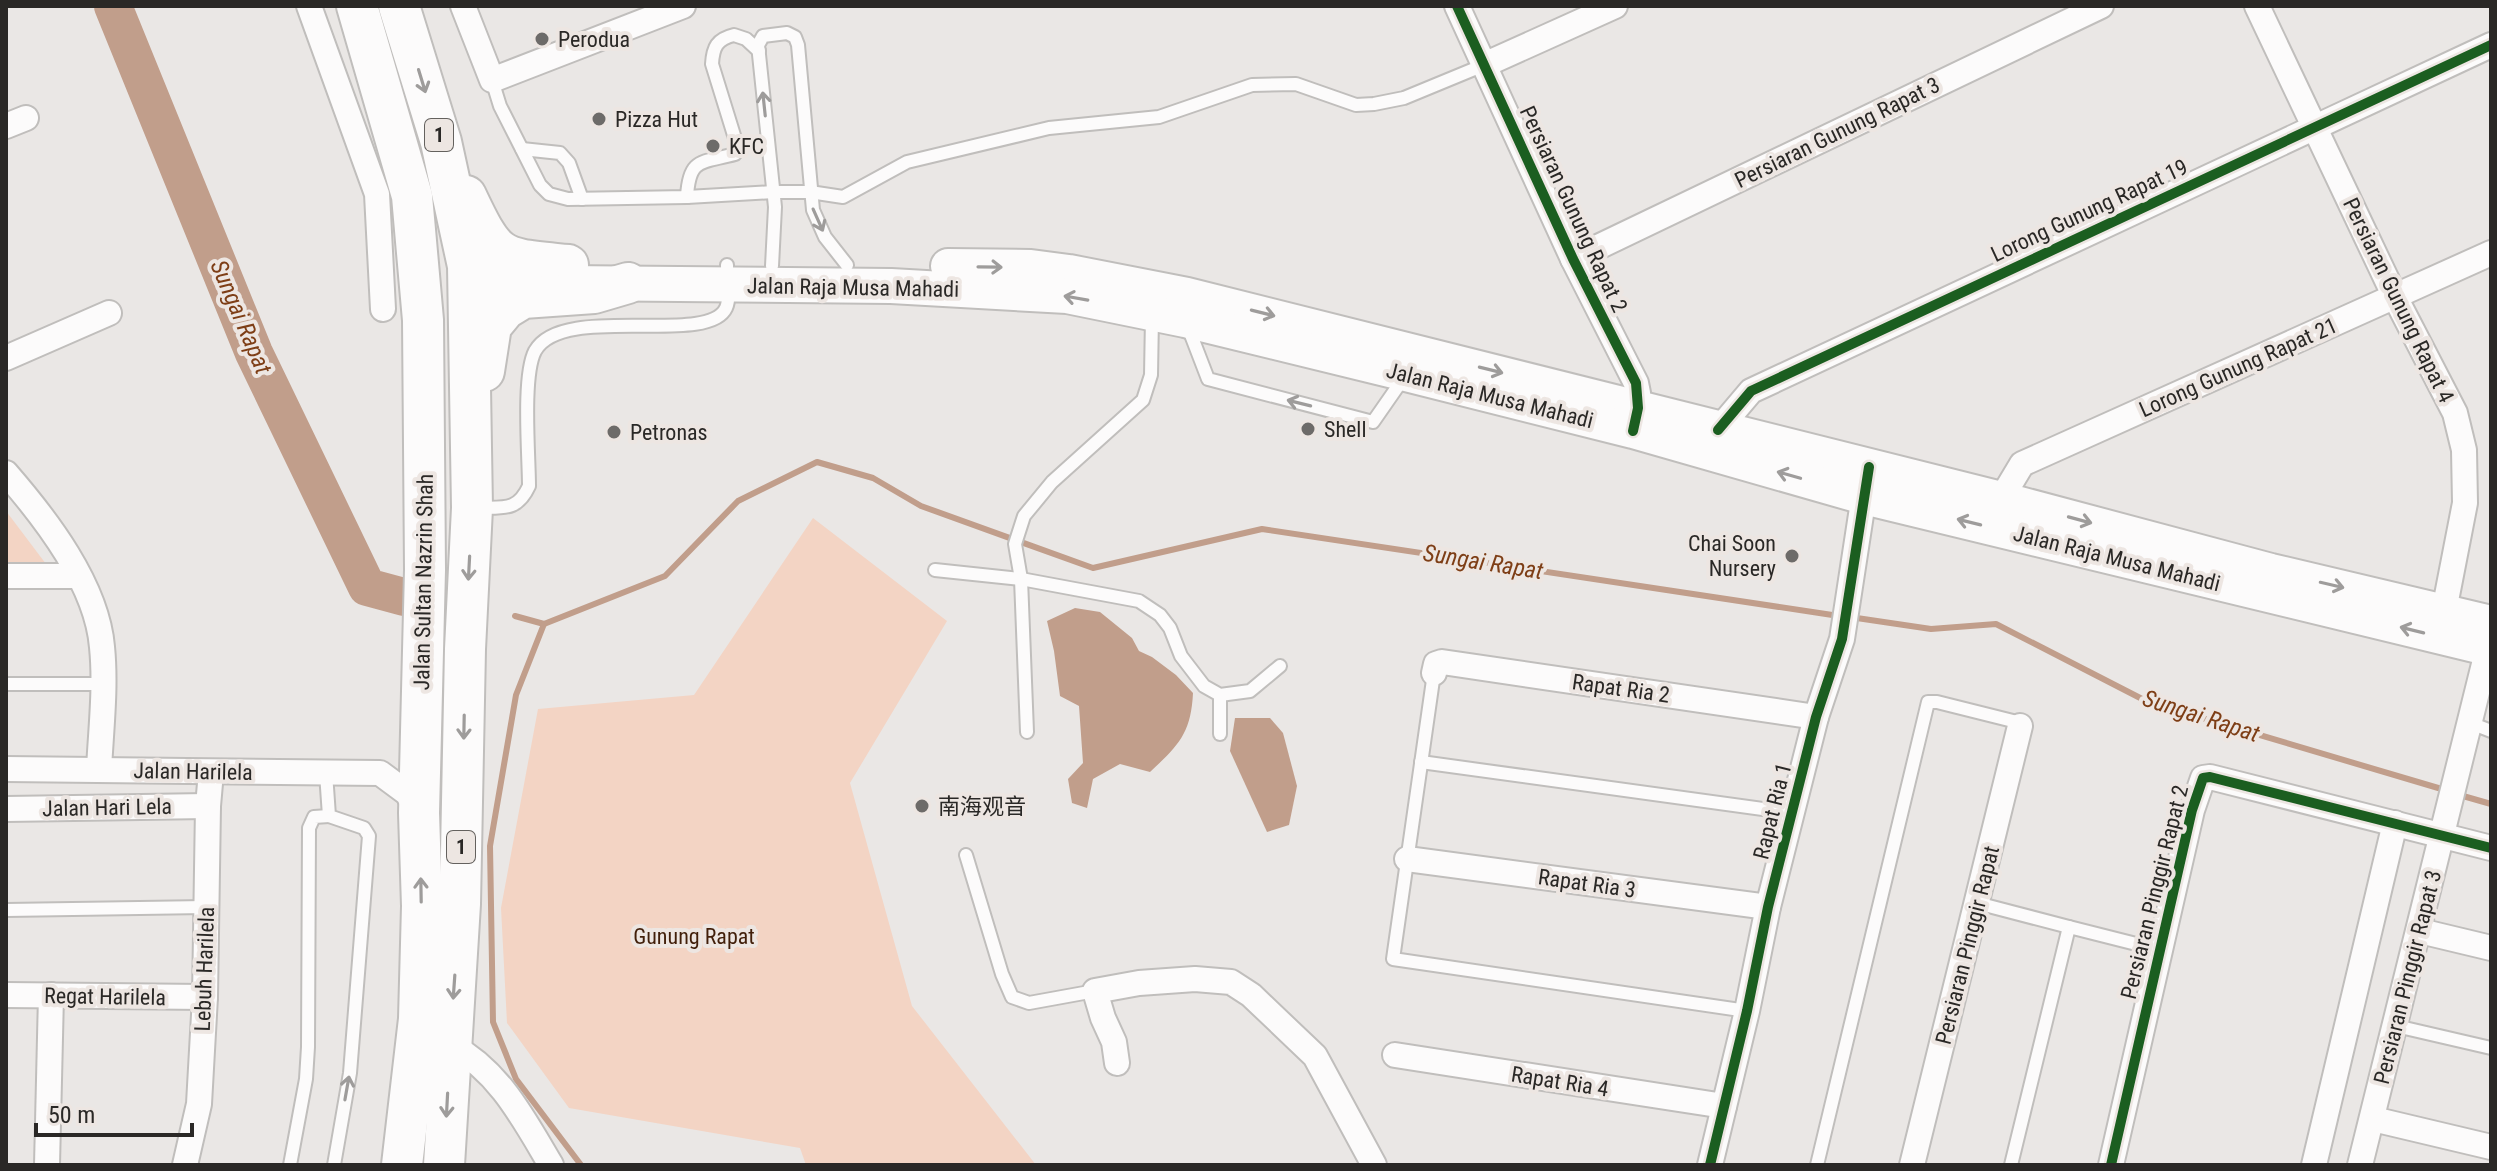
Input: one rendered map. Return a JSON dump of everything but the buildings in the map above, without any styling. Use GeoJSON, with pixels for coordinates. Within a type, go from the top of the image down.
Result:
{"type":"FeatureCollection","features":[{"type":"Feature","properties":{"kind":"highway","name":"Jalan Sultan Nazrin Shah"},"geometry":{"type":"LineString","coordinates":[[357,6],[412,196],[423,320],[424,503],[419,813],[422,906],[419,1019],[402,1165]]}},
{"type":"Feature","properties":{"kind":"highway","name":"Jalan Sultan Nazrin Shah"},"geometry":{"type":"LineString","coordinates":[[399,6],[441,142],[463,274],[473,462],[465,649],[460,904],[444,1165]]}},
{"type":"Feature","properties":{"kind":"highway"},"geometry":{"type":"LineString","coordinates":[[441,142],[481,229],[500,254],[515,259],[568,265]]}},
{"type":"Feature","properties":{"kind":"highway"},"geometry":{"type":"LineString","coordinates":[[412,196],[432,255],[463,274],[438,329],[424,503]]}},
{"type":"Feature","properties":{"kind":"highway"},"geometry":{"type":"LineString","coordinates":[[473,462],[487,343],[491,326],[505,309],[523,298],[594,293],[628,283]]}},
{"type":"Feature","properties":{"kind":"main road","name":"Jalan Raja Musa Mahadi"},"geometry":{"type":"LineString","coordinates":[[463,274],[568,265],[1020,292],[1175,309],[1410,363],[2490,641]]}},
{"type":"Feature","properties":{"kind":"main road","name":"Jalan Raja Musa Mahadi"},"geometry":{"type":"LineString","coordinates":[[463,274],[628,283],[727,275],[772,266],[1031,267],[1069,272],[1175,309]]}},
{"type":"Feature","properties":{"kind":"main road","name":"Jalan Raja Musa Mahadi"},"geometry":{"type":"LineString","coordinates":[[1635,420],[1718,430],[1866,482],[2001,499],[2271,571],[2446,611],[2482,630],[2490,641]]}},
{"type":"Feature","properties":{"kind":"street"},"geometry":{"type":"LineString","coordinates":[[309,6],[377,194],[383,309]]}},
{"type":"Feature","properties":{"kind":"street"},"geometry":{"type":"LineString","coordinates":[[463,6],[492,80],[641,14],[683,6]]}},
{"type":"Feature","properties":{"kind":"street","name":"Persiaran Gunung Rapat 2"},"geometry":{"type":"LineString","coordinates":[[1457,6],[1573,259],[1636,383],[1635,420]]}},
{"type":"Feature","properties":{"kind":"street"},"geometry":{"type":"LineString","coordinates":[[1484,65],[1615,6]]}},
{"type":"Feature","properties":{"kind":"street","name":"Persiaran Gunung Rapat 3"},"geometry":{"type":"LineString","coordinates":[[1573,259],[2101,6]]}},
{"type":"Feature","properties":{"kind":"street","name":"Persiaran Gunung Rapat 4"},"geometry":{"type":"LineString","coordinates":[[2257,6],[2395,297],[2455,413],[2464,450],[2465,503],[2446,611]]}},
{"type":"Feature","properties":{"kind":"street","name":"Lorong Gunung Rapat 19"},"geometry":{"type":"LineString","coordinates":[[1718,430],[1751,391],[2491,45]]}},
{"type":"Feature","properties":{"kind":"street","name":"Lorong Gunung Rapat 21"},"geometry":{"type":"LineString","coordinates":[[2001,499],[2022,464],[2491,253]]}},
{"type":"Feature","properties":{"kind":"street"},"geometry":{"type":"LineString","coordinates":[[6,358],[109,313]]}},
{"type":"Feature","properties":{"kind":"street"},"geometry":{"type":"LineString","coordinates":[[6,473],[36,507],[63,545],[95,610],[102,645],[103,684],[99,769]]}},
{"type":"Feature","properties":{"kind":"street","name":"Rapat Ria 1"},"geometry":{"type":"LineString","coordinates":[[1710,1165],[1768,907],[1816,717],[1842,639],[1866,482]]}},
{"type":"Feature","properties":{"kind":"street"},"geometry":{"type":"LineString","coordinates":[[6,576],[78,576]]}},
{"type":"Feature","properties":{"kind":"street","name":"Persiaran Pinggir Rapat 3"},"geometry":{"type":"LineString","coordinates":[[2360,1165],[2420,931],[2458,762],[2480,726],[2490,641]]}},
{"type":"Feature","properties":{"kind":"street","name":"Rapat Ria 2"},"geometry":{"type":"LineString","coordinates":[[1434,673],[1436,664],[1442,662],[1816,717]]}},
{"type":"Feature","properties":{"kind":"street","name":"Persiaran Pinggir Rapat"},"geometry":{"type":"LineString","coordinates":[[1912,1165],[2020,726]]}},
{"type":"Feature","properties":{"kind":"street"},"geometry":{"type":"LineString","coordinates":[[419,813],[407,793],[380,773],[409,751],[421,733]]}},
{"type":"Feature","properties":{"kind":"street","name":"Jalan Harilela"},"geometry":{"type":"LineString","coordinates":[[6,769],[380,773]]}},
{"type":"Feature","properties":{"kind":"street","name":"Lebuh Harilela"},"geometry":{"type":"LineString","coordinates":[[185,1165],[199,1104],[211,772]]}},
{"type":"Feature","properties":{"kind":"street","name":"Persiaran Pinggir Rapat 2"},"geometry":{"type":"LineString","coordinates":[[2111,1165],[2192,810],[2203,778],[2210,777],[2491,848]]}},
{"type":"Feature","properties":{"kind":"street","name":"Jalan Hari Lela"},"geometry":{"type":"LineString","coordinates":[[6,809],[208,806]]}},
{"type":"Feature","properties":{"kind":"street"},"geometry":{"type":"LineString","coordinates":[[2314,1165],[2395,823]]}},
{"type":"Feature","properties":{"kind":"street","name":"Rapat Ria 3"},"geometry":{"type":"LineString","coordinates":[[1407,859],[1768,907]]}},
{"type":"Feature","properties":{"kind":"street"},"geometry":{"type":"LineString","coordinates":[[2420,931],[2491,948]]}},
{"type":"Feature","properties":{"kind":"street"},"geometry":{"type":"LineString","coordinates":[[1117,1063],[1114,1042],[1095,991],[1139,983],[1195,979],[1231,982],[1251,995],[1315,1056],[1374,1165]]}},
{"type":"Feature","properties":{"kind":"street","name":"Regat Harilela"},"geometry":{"type":"LineString","coordinates":[[6,995],[205,997]]}},
{"type":"Feature","properties":{"kind":"street"},"geometry":{"type":"LineString","coordinates":[[47,1165],[51,995]]}},
{"type":"Feature","properties":{"kind":"street"},"geometry":{"type":"LineString","coordinates":[[451,1045],[473,1057],[496,1078],[551,1165]]}},
{"type":"Feature","properties":{"kind":"street","name":"Rapat Ria 4"},"geometry":{"type":"LineString","coordinates":[[1395,1055],[1724,1106]]}},
{"type":"Feature","properties":{"kind":"street"},"geometry":{"type":"LineString","coordinates":[[2373,1119],[2491,1147]]}},
{"type":"Feature","properties":{"kind":"lane"},"geometry":{"type":"LineString","coordinates":[[772,266],[775,207],[758,45],[763,36],[778,34],[795,37],[798,45],[813,210],[825,237],[847,265]]}},
{"type":"Feature","properties":{"kind":"lane"},"geometry":{"type":"LineString","coordinates":[[687,197],[690,173],[696,165],[735,154],[737,145],[712,64],[717,42],[734,35],[746,39],[759,51]]}},
{"type":"Feature","properties":{"kind":"lane"},"geometry":{"type":"LineString","coordinates":[[492,80],[500,106],[540,185],[549,194],[568,199],[773,192],[810,192],[843,197],[907,162],[1049,128],[1159,117],[1252,85],[1296,84],[1356,105],[1374,104],[1404,98],[1484,65]]}},
{"type":"Feature","properties":{"kind":"lane"},"geometry":{"type":"LineString","coordinates":[[522,149],[560,153],[569,163],[582,199]]}},
{"type":"Feature","properties":{"kind":"lane"},"geometry":{"type":"LineString","coordinates":[[472,508],[513,507],[523,498],[529,486],[529,381],[534,352],[548,336],[569,329],[681,325],[712,320],[725,310],[727,275]]}},
{"type":"Feature","properties":{"kind":"lane"},"geometry":{"type":"LineString","coordinates":[[1175,309],[1208,379],[1373,422],[1410,363]]}},
{"type":"Feature","properties":{"kind":"lane"},"geometry":{"type":"LineString","coordinates":[[1027,732],[1021,579],[1015,544],[1020,527],[1024,516],[1052,482],[1143,400],[1175,309]]}},
{"type":"Feature","properties":{"kind":"lane"},"geometry":{"type":"LineString","coordinates":[[935,570],[1021,579],[1139,601],[1160,615],[1170,628],[1181,656],[1204,686],[1220,695],[1250,691],[1280,666]]}},
{"type":"Feature","properties":{"kind":"lane"},"geometry":{"type":"LineString","coordinates":[[1434,673],[1393,959],[1747,1011]]}},
{"type":"Feature","properties":{"kind":"lane"},"geometry":{"type":"LineString","coordinates":[[6,684],[103,684]]}},
{"type":"Feature","properties":{"kind":"lane"},"geometry":{"type":"LineString","coordinates":[[1220,695],[1220,734]]}},
{"type":"Feature","properties":{"kind":"lane"},"geometry":{"type":"LineString","coordinates":[[1817,1165],[1928,702],[2017,722],[2020,726]]}},
{"type":"Feature","properties":{"kind":"lane"},"geometry":{"type":"LineString","coordinates":[[1421,762],[1792,813]]}},
{"type":"Feature","properties":{"kind":"lane"},"geometry":{"type":"LineString","coordinates":[[326,773],[329,816]]}},
{"type":"Feature","properties":{"kind":"lane"},"geometry":{"type":"LineString","coordinates":[[290,1165],[306,1079],[308,1047],[309,828],[314,817],[329,816],[364,828],[369,836],[350,1073],[334,1165]]}},
{"type":"Feature","properties":{"kind":"lane"},"geometry":{"type":"LineString","coordinates":[[966,855],[1002,974],[1012,997],[1029,1003],[1095,991]]}},
{"type":"Feature","properties":{"kind":"lane"},"geometry":{"type":"LineString","coordinates":[[1977,903],[2160,950]]}},
{"type":"Feature","properties":{"kind":"lane"},"geometry":{"type":"LineString","coordinates":[[6,910],[206,907]]}},
{"type":"Feature","properties":{"kind":"lane"},"geometry":{"type":"LineString","coordinates":[[2011,1165],[2069,927]]}},
{"type":"Feature","properties":{"kind":"lane"},"geometry":{"type":"LineString","coordinates":[[2396,1026],[2491,1048]]}},
{"type":"Feature","properties":{"kind":"green space"},"geometry":{"type":"Polygon","coordinates":[[[6,511],[46,564],[6,562],[6,511]]]}},
{"type":"Feature","properties":{"kind":"green space","name":"Gunung Rapat"},"geometry":{"type":"Polygon","coordinates":[[[813,518],[947,621],[850,783],[912,1006],[1036,1165],[806,1165],[800,1148],[569,1108],[507,1023],[501,908],[538,709],[694,695],[813,518]]]}},
{"type":"Feature","properties":{"kind":"shaded area"},"geometry":{"type":"Polygon","coordinates":[[[1075,608],[1100,612],[1132,638],[1139,651],[1176,675],[1193,693],[1190,718],[1182,737],[1169,754],[1150,772],[1120,764],[1093,779],[1087,808],[1072,803],[1068,779],[1083,763],[1079,706],[1060,696],[1047,621],[1075,608]]]}},
{"type":"Feature","properties":{"kind":"shaded area"},"geometry":{"type":"Polygon","coordinates":[[[1235,718],[1270,718],[1283,733],[1297,786],[1289,825],[1267,832],[1230,751],[1235,718]]]}},
{"type":"Feature","properties":{"kind":"waterway","name":"Sungai Rapat"},"geometry":{"type":"LineString","coordinates":[[113,6],[254,353],[367,587],[404,597]]}},
{"type":"Feature","properties":{"kind":"waterway","name":"Sungai Rapat"},"geometry":{"type":"LineString","coordinates":[[515,616],[544,624],[665,576],[738,501],[817,462],[873,478],[921,506],[1093,568],[1262,529],[1839,616]]}},
{"type":"Feature","properties":{"kind":"waterway","name":"Sungai Rapat"},"geometry":{"type":"LineString","coordinates":[[1850,617],[1931,629],[1996,624],[2148,702],[2445,790]]}},
{"type":"Feature","properties":{"kind":"waterway"},"geometry":{"type":"LineString","coordinates":[[544,624],[516,695],[490,846],[493,1022],[516,1079],[581,1165]]}},
{"type":"Feature","properties":{"kind":"waterway","name":"Sungai Rapat"},"geometry":{"type":"LineString","coordinates":[[2456,794],[2491,804]]}},
{"type":"Feature","properties":{"kind":"cycle path"},"geometry":{"type":"LineString","coordinates":[[1457,6],[1573,259],[1636,383],[1638,408],[1633,431]]}},
{"type":"Feature","properties":{"kind":"cycle path"},"geometry":{"type":"LineString","coordinates":[[1718,430],[1751,391],[2491,45]]}},
{"type":"Feature","properties":{"kind":"cycle path"},"geometry":{"type":"LineString","coordinates":[[1710,1165],[1768,907],[1816,717],[1842,639],[1869,467]]}},
{"type":"Feature","properties":{"kind":"cycle path"},"geometry":{"type":"LineString","coordinates":[[2111,1165],[2192,810],[2203,778],[2210,777],[2491,848]]}},
{"type":"Feature","properties":{"kind":"place","name":"Perodua"},"geometry":{"type":"Point","coordinates":[542,39]}},
{"type":"Feature","properties":{"kind":"place","name":"Pizza Hut"},"geometry":{"type":"Point","coordinates":[599,119]}},
{"type":"Feature","properties":{"kind":"place","name":"KFC"},"geometry":{"type":"Point","coordinates":[713,146]}},
{"type":"Feature","properties":{"kind":"place","name":"Shell"},"geometry":{"type":"Point","coordinates":[1308,429]}},
{"type":"Feature","properties":{"kind":"place","name":"Petronas"},"geometry":{"type":"Point","coordinates":[614,432]}},
{"type":"Feature","properties":{"kind":"place","name":"Chai Soon Nursery"},"geometry":{"type":"Point","coordinates":[1792,556]}},
{"type":"Feature","properties":{"kind":"place","name":"南海观音"},"geometry":{"type":"Point","coordinates":[922,806]}}]}
